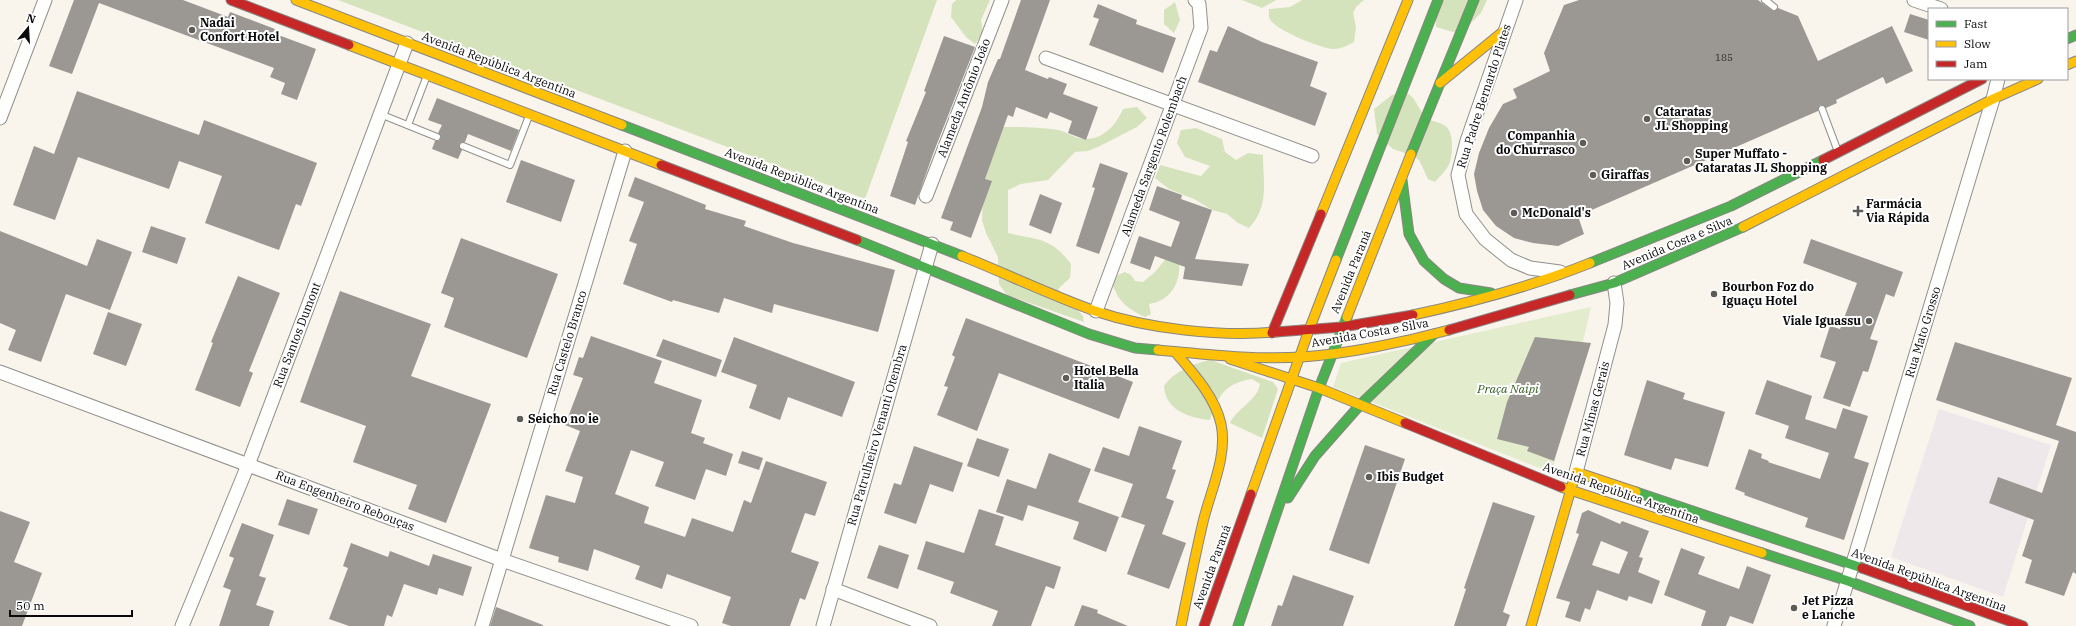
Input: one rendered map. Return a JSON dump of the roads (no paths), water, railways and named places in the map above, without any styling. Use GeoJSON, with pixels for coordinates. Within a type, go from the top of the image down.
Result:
{"type":"FeatureCollection","features":[{"type":"Feature","properties":{"kind":"main road","name":"Avenida República Argentina"},"geometry":{"type":"LineString","coordinates":[[231,0],[925,266],[1089,334],[1135,348],[1176,353],[1222,356],[1300,357]]}},
{"type":"Feature","properties":{"kind":"main road","name":"Avenida República Argentina"},"geometry":{"type":"LineString","coordinates":[[296,0],[932,244],[1096,311],[1154,325],[1202,331],[1272,333],[1309,330]]}},
{"type":"Feature","properties":{"kind":"main road"},"geometry":{"type":"LineString","coordinates":[[1272,333],[1408,0]]}},
{"type":"Feature","properties":{"kind":"main road","name":"Avenida Paraná"},"geometry":{"type":"LineString","coordinates":[[1204,626],[1293,380],[1309,330],[1438,0]]}},
{"type":"Feature","properties":{"kind":"main road","name":"Avenida Paraná"},"geometry":{"type":"LineString","coordinates":[[1238,626],[1272,522],[1319,388],[1401,177],[1474,0]]}},
{"type":"Feature","properties":{"kind":"main road"},"geometry":{"type":"LineString","coordinates":[[1439,84],[1505,30]]}},
{"type":"Feature","properties":{"kind":"main road","name":"Avenida Costa e Silva"},"geometry":{"type":"LineString","coordinates":[[1309,330],[1342,327],[1401,318],[1459,305],[1566,273],[1731,206],[1980,80]]}},
{"type":"Feature","properties":{"kind":"main road","name":"Avenida Costa e Silva"},"geometry":{"type":"LineString","coordinates":[[1300,357],[1332,354],[1434,334],[1614,283],[1744,227],[1993,99],[2036,80]]}},
{"type":"Feature","properties":{"kind":"main road"},"geometry":{"type":"LineString","coordinates":[[1401,177],[1409,234],[1424,261],[1444,279],[1459,288],[1474,292],[1497,294]]}},
{"type":"Feature","properties":{"kind":"main road"},"geometry":{"type":"LineString","coordinates":[[1272,522],[1315,456],[1360,404],[1434,334]]}},
{"type":"Feature","properties":{"kind":"main road"},"geometry":{"type":"LineString","coordinates":[[1176,353],[1200,381],[1213,402],[1221,425],[1222,446],[1202,523],[1181,626]]}},
{"type":"Feature","properties":{"kind":"main road","name":"Avenida República Argentina"},"geometry":{"type":"LineString","coordinates":[[1222,356],[1319,388],[1571,491],[1848,581],[1970,626]]}},
{"type":"Feature","properties":{"kind":"main road","name":"Avenida República Argentina"},"geometry":{"type":"LineString","coordinates":[[1576,472],[1853,565],[2023,626]]}},
{"type":"Feature","properties":{"kind":"main road","name":"Rua Minas Gerais"},"geometry":{"type":"LineString","coordinates":[[1531,626],[1576,472]]}},
{"type":"Feature","properties":{"kind":"street"},"geometry":{"type":"LineString","coordinates":[[0,118],[45,0]]}},
{"type":"Feature","properties":{"kind":"street","name":"Alameda Antônio João"},"geometry":{"type":"LineString","coordinates":[[926,196],[1002,0]]}},
{"type":"Feature","properties":{"kind":"street","name":"Alameda Sargento Rolembach"},"geometry":{"type":"LineString","coordinates":[[1096,311],[1201,28],[1199,4],[1195,0]]}},
{"type":"Feature","properties":{"kind":"street","name":"Rua Padre Bernardo Plates"},"geometry":{"type":"LineString","coordinates":[[1516,0],[1467,141],[1458,175],[1466,214],[1485,240],[1511,260],[1530,268],[1566,273]]}},
{"type":"Feature","properties":{"kind":"street"},"geometry":{"type":"LineString","coordinates":[[1914,0],[1937,8]]}},
{"type":"Feature","properties":{"kind":"street","name":"Rua Santos Dumont"},"geometry":{"type":"LineString","coordinates":[[182,626],[248,465],[407,42]]}},
{"type":"Feature","properties":{"kind":"street"},"geometry":{"type":"LineString","coordinates":[[1046,58],[1312,156]]}},
{"type":"Feature","properties":{"kind":"street","name":"Rua Mato Grosso"},"geometry":{"type":"LineString","coordinates":[[1848,581],[1998,80]]}},
{"type":"Feature","properties":{"kind":"street","name":"Rua Castelo Branco"},"geometry":{"type":"LineString","coordinates":[[482,626],[625,151]]}},
{"type":"Feature","properties":{"kind":"street","name":"Rua Patrulheiro Venanti Otembra"},"geometry":{"type":"LineString","coordinates":[[822,626],[932,244]]}},
{"type":"Feature","properties":{"kind":"street","name":"Rua Minas Gerais"},"geometry":{"type":"LineString","coordinates":[[1576,472],[1615,324],[1617,302],[1614,283]]}},
{"type":"Feature","properties":{"kind":"street","name":"Rua Engenheiro Rebouças"},"geometry":{"type":"LineString","coordinates":[[0,372],[502,560],[691,626]]}},
{"type":"Feature","properties":{"kind":"street"},"geometry":{"type":"LineString","coordinates":[[1834,626],[1848,581]]}},
{"type":"Feature","properties":{"kind":"street"},"geometry":{"type":"LineString","coordinates":[[833,589],[930,626]]}},
{"type":"Feature","properties":{"kind":"lane"},"geometry":{"type":"LineString","coordinates":[[1765,0],[1774,7]]}},
{"type":"Feature","properties":{"kind":"lane"},"geometry":{"type":"LineString","coordinates":[[408,125],[427,75]]}},
{"type":"Feature","properties":{"kind":"lane"},"geometry":{"type":"LineString","coordinates":[[1822,109],[1838,152]]}},
{"type":"Feature","properties":{"kind":"lane"},"geometry":{"type":"LineString","coordinates":[[380,114],[437,137]]}},
{"type":"Feature","properties":{"kind":"lane"},"geometry":{"type":"LineString","coordinates":[[464,146],[510,165],[530,115]]}},
{"type":"Feature","properties":{"kind":"place","name":"Nadai Confort Hotel"},"geometry":{"type":"Point","coordinates":[192,30]}},
{"type":"Feature","properties":{"kind":"place","name":"Cataratas JL Shopping"},"geometry":{"type":"Point","coordinates":[1647,119]}},
{"type":"Feature","properties":{"kind":"place","name":"Companhia do Churrasco"},"geometry":{"type":"Point","coordinates":[1583,143]}},
{"type":"Feature","properties":{"kind":"place","name":"Super Muffato - Cataratas JL Shopping"},"geometry":{"type":"Point","coordinates":[1687,161]}},
{"type":"Feature","properties":{"kind":"place","name":"Giraffas"},"geometry":{"type":"Point","coordinates":[1593,175]}},
{"type":"Feature","properties":{"kind":"place","name":"Farmácia Via Rápida"},"geometry":{"type":"Point","coordinates":[1858,211]}},
{"type":"Feature","properties":{"kind":"place","name":"McDonald's"},"geometry":{"type":"Point","coordinates":[1514,213]}},
{"type":"Feature","properties":{"kind":"place","name":"Bourbon Foz do Iguaçu Hotel"},"geometry":{"type":"Point","coordinates":[1714,294]}},
{"type":"Feature","properties":{"kind":"place","name":"Viale Iguassu"},"geometry":{"type":"Point","coordinates":[1869,321]}},
{"type":"Feature","properties":{"kind":"place","name":"Hotel Bella Italia"},"geometry":{"type":"Point","coordinates":[1066,378]}},
{"type":"Feature","properties":{"kind":"place","name":"Seicho no ie"},"geometry":{"type":"Point","coordinates":[520,419]}},
{"type":"Feature","properties":{"kind":"place","name":"Ibis Budget"},"geometry":{"type":"Point","coordinates":[1369,477]}},
{"type":"Feature","properties":{"kind":"place","name":"Jet Pizza e Lanche"},"geometry":{"type":"Point","coordinates":[1794,608]}},
{"type":"Feature","properties":{"kind":"park label","name":"Praça Naipi"},"geometry":{"type":"Point","coordinates":[1508,389]}}]}
